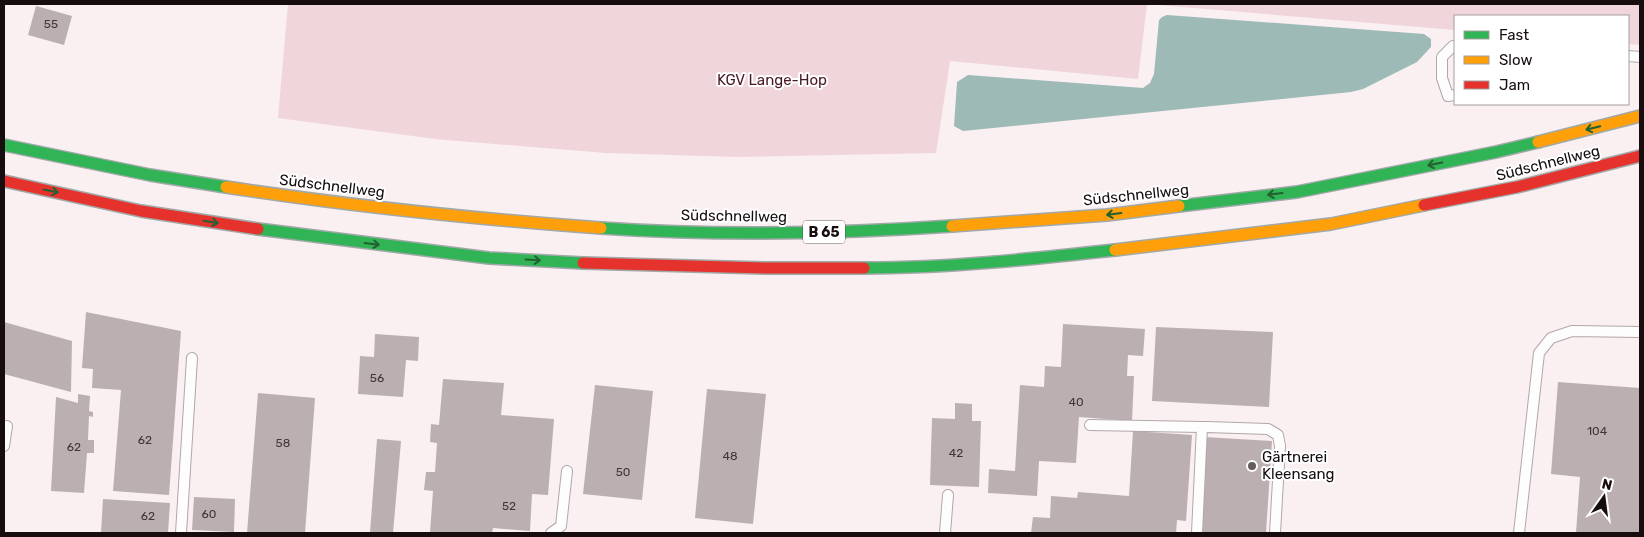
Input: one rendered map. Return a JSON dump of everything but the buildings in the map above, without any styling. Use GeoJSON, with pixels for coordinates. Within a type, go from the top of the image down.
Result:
{"type":"FeatureCollection","features":[{"type":"Feature","properties":{"kind":"highway","name":"Südschnellweg"},"geometry":{"type":"LineString","coordinates":[[4,145],[150,175],[285,196],[492,220],[622,229],[758,233],[878,231],[1107,215],[1297,192],[1496,152],[1640,116]]}},
{"type":"Feature","properties":{"kind":"highway","name":"Südschnellweg"},"geometry":{"type":"LineString","coordinates":[[4,181],[141,211],[282,233],[489,258],[620,265],[909,268],[1099,252],[1331,224],[1517,188],[1640,156]]}},
{"type":"Feature","properties":{"kind":"lane"},"geometry":{"type":"LineString","coordinates":[[1454,46],[1442,58],[1442,78],[1448,96],[1454,94]]}},
{"type":"Feature","properties":{"kind":"lane"},"geometry":{"type":"LineString","coordinates":[[1519,533],[1539,353],[1551,338],[1572,331],[1640,332]]}},
{"type":"Feature","properties":{"kind":"lane"},"geometry":{"type":"LineString","coordinates":[[181,533],[192,358]]}},
{"type":"Feature","properties":{"kind":"lane"},"geometry":{"type":"LineString","coordinates":[[1090,425],[1268,429],[1278,435],[1280,446],[1275,533]]}},
{"type":"Feature","properties":{"kind":"lane"},"geometry":{"type":"LineString","coordinates":[[4,446],[7,426]]}},
{"type":"Feature","properties":{"kind":"lane"},"geometry":{"type":"LineString","coordinates":[[1197,533],[1202,428]]}},
{"type":"Feature","properties":{"kind":"lane"},"geometry":{"type":"LineString","coordinates":[[551,533],[561,526],[567,470]]}},
{"type":"Feature","properties":{"kind":"lane"},"geometry":{"type":"LineString","coordinates":[[946,533],[948,495]]}},
{"type":"Feature","properties":{"kind":"green space","name":"KGV Lange-Hop"},"geometry":{"type":"Polygon","coordinates":[[[288,4],[1147,4],[1138,79],[950,61],[936,153],[738,157],[606,153],[435,139],[278,118],[288,4]]]}},
{"type":"Feature","properties":{"kind":"green space"},"geometry":{"type":"Polygon","coordinates":[[[1147,4],[1640,4],[1640,45],[1629,44],[1629,15],[1454,15],[1454,30],[1147,4]]]}},
{"type":"Feature","properties":{"kind":"water"},"geometry":{"type":"Polygon","coordinates":[[[1167,15],[1424,34],[1431,39],[1431,47],[1417,62],[1363,89],[1351,92],[963,131],[954,126],[957,82],[968,75],[1143,88],[1150,83],[1154,74],[1159,20],[1167,15]]]}},
{"type":"Feature","properties":{"kind":"traffic: fast"},"geometry":{"type":"LineString","coordinates":[[1179,206],[1297,192],[1538,142]]}},
{"type":"Feature","properties":{"kind":"traffic: fast"},"geometry":{"type":"LineString","coordinates":[[4,145],[150,175],[226,187]]}},
{"type":"Feature","properties":{"kind":"traffic: fast"},"geometry":{"type":"LineString","coordinates":[[601,228],[645,231],[776,233],[952,226]]}},
{"type":"Feature","properties":{"kind":"traffic: fast"},"geometry":{"type":"LineString","coordinates":[[258,229],[489,258],[583,263]]}},
{"type":"Feature","properties":{"kind":"traffic: fast"},"geometry":{"type":"LineString","coordinates":[[864,268],[958,265],[1115,250]]}},
{"type":"Feature","properties":{"kind":"traffic: slow"},"geometry":{"type":"LineString","coordinates":[[1538,142],[1640,116]]}},
{"type":"Feature","properties":{"kind":"traffic: slow"},"geometry":{"type":"LineString","coordinates":[[226,187],[413,211],[601,228]]}},
{"type":"Feature","properties":{"kind":"traffic: slow"},"geometry":{"type":"LineString","coordinates":[[1115,250],[1331,224],[1424,205]]}},
{"type":"Feature","properties":{"kind":"traffic: slow"},"geometry":{"type":"LineString","coordinates":[[952,226],[1107,215],[1179,206]]}},
{"type":"Feature","properties":{"kind":"traffic: jam"},"geometry":{"type":"LineString","coordinates":[[1424,205],[1517,187],[1640,156]]}},
{"type":"Feature","properties":{"kind":"traffic: jam"},"geometry":{"type":"LineString","coordinates":[[4,181],[141,211],[258,229]]}},
{"type":"Feature","properties":{"kind":"traffic: jam"},"geometry":{"type":"LineString","coordinates":[[583,263],[765,268],[864,268]]}},
{"type":"Feature","properties":{"kind":"place","name":"Gärtnerei Kleensang"},"geometry":{"type":"Point","coordinates":[1252,466]}}]}
